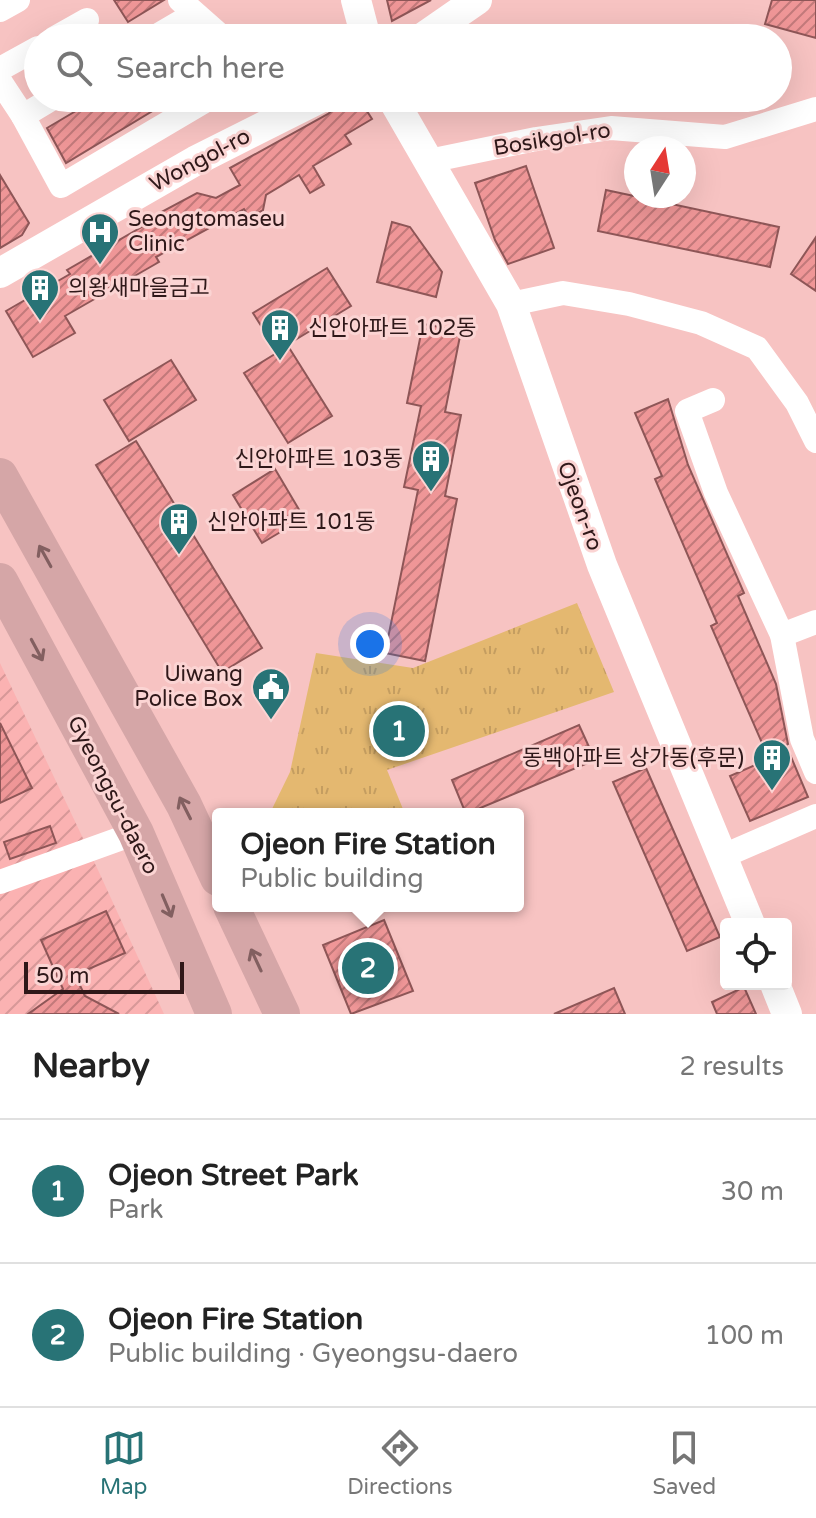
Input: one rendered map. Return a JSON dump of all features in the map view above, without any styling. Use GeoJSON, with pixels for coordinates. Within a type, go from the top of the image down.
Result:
{"type":"FeatureCollection","features":[{"type":"Feature","properties":{"kind":"main road"},"geometry":{"type":"LineString","coordinates":[[0,476],[184,805],[212,865]]}},
{"type":"Feature","properties":{"kind":"main road","name":"Gyeongsu-daero"},"geometry":{"type":"LineString","coordinates":[[0,581],[136,833],[214,1014]]}},
{"type":"Feature","properties":{"kind":"main road"},"geometry":{"type":"LineString","coordinates":[[234,912],[282,1014]]}},
{"type":"Feature","properties":{"kind":"street"},"geometry":{"type":"LineString","coordinates":[[0,10],[18,0]]}},
{"type":"Feature","properties":{"kind":"street"},"geometry":{"type":"LineString","coordinates":[[356,0],[362,24]]}},
{"type":"Feature","properties":{"kind":"street"},"geometry":{"type":"LineString","coordinates":[[442,24],[477,0]]}},
{"type":"Feature","properties":{"kind":"street"},"geometry":{"type":"LineString","coordinates":[[168,24],[187,7],[207,24]]}},
{"type":"Feature","properties":{"kind":"street"},"geometry":{"type":"LineString","coordinates":[[80,24],[87,20]]}},
{"type":"Feature","properties":{"kind":"street"},"geometry":{"type":"LineString","coordinates":[[0,69],[24,56]]}},
{"type":"Feature","properties":{"kind":"street"},"geometry":{"type":"LineString","coordinates":[[0,81],[61,186],[186,112]]}},
{"type":"Feature","properties":{"kind":"street","name":"Bosikgol-ro"},"geometry":{"type":"LineString","coordinates":[[429,161],[536,139],[611,128],[725,137],[816,109]]}},
{"type":"Feature","properties":{"kind":"street"},"geometry":{"type":"LineString","coordinates":[[23,116],[30,112]]}},
{"type":"Feature","properties":{"kind":"street","name":"Wongol-ro"},"geometry":{"type":"LineString","coordinates":[[0,273],[195,161],[269,112]]}},
{"type":"Feature","properties":{"kind":"street","name":"Ojeon-ro"},"geometry":{"type":"LineString","coordinates":[[400,112],[511,304],[602,565],[747,918]]}},
{"type":"Feature","properties":{"kind":"street"},"geometry":{"type":"LineString","coordinates":[[511,304],[563,293],[629,304],[701,323],[757,348],[797,403],[816,441]]}},
{"type":"Feature","properties":{"kind":"street"},"geometry":{"type":"LineString","coordinates":[[713,400],[687,411],[716,493],[782,635],[802,739],[816,772]]}},
{"type":"Feature","properties":{"kind":"street"},"geometry":{"type":"LineString","coordinates":[[782,635],[816,622]]}},
{"type":"Feature","properties":{"kind":"street"},"geometry":{"type":"LineString","coordinates":[[721,857],[816,816]]}},
{"type":"Feature","properties":{"kind":"street"},"geometry":{"type":"LineString","coordinates":[[0,882],[136,833]]}},
{"type":"Feature","properties":{"kind":"street"},"geometry":{"type":"LineString","coordinates":[[777,990],[787,1014]]}},
{"type":"Feature","properties":{"kind":"shaded area"},"geometry":{"type":"Polygon","coordinates":[[[0,663],[98,870],[164,1014],[0,1014],[0,663]]]}},
{"type":"Feature","properties":{"kind":"green space"},"geometry":{"type":"Polygon","coordinates":[[[577,603],[614,692],[387,770],[403,808],[272,808],[290,772],[316,653],[413,668],[577,603]]]}},
{"type":"Feature","properties":{"kind":"building"},"geometry":{"type":"Polygon","coordinates":[[[114,0],[164,0],[128,22],[114,0]]]}},
{"type":"Feature","properties":{"kind":"building"},"geometry":{"type":"Polygon","coordinates":[[[387,0],[431,0],[392,21],[387,0]]]}},
{"type":"Feature","properties":{"kind":"building"},"geometry":{"type":"Polygon","coordinates":[[[772,0],[816,0],[816,38],[792,31],[792,24],[765,24],[772,0]]]}},
{"type":"Feature","properties":{"kind":"building"},"geometry":{"type":"Polygon","coordinates":[[[74,112],[151,112],[66,163],[47,128],[74,112]]]}},
{"type":"Feature","properties":{"kind":"building"},"geometry":{"type":"Polygon","coordinates":[[[368,112],[372,119],[345,135],[351,144],[313,166],[324,185],[310,193],[299,175],[266,195],[263,210],[249,218],[244,209],[156,257],[159,262],[65,316],[75,333],[33,357],[6,311],[70,274],[67,270],[152,221],[150,218],[197,193],[216,198],[240,185],[230,168],[328,114],[368,112]]]}},
{"type":"Feature","properties":{"kind":"building"},"geometry":{"type":"Polygon","coordinates":[[[526,166],[554,248],[508,264],[495,240],[475,183],[526,166]]]}},
{"type":"Feature","properties":{"kind":"building"},"geometry":{"type":"Polygon","coordinates":[[[0,175],[29,223],[22,235],[0,248],[0,175]]]}},
{"type":"Feature","properties":{"kind":"building"},"geometry":{"type":"Polygon","coordinates":[[[606,190],[624,194],[624,208],[690,208],[779,227],[770,267],[598,231],[606,190]]]}},
{"type":"Feature","properties":{"kind":"building"},"geometry":{"type":"Polygon","coordinates":[[[392,222],[410,227],[442,272],[436,297],[377,282],[392,222]]]}},
{"type":"Feature","properties":{"kind":"building"},"geometry":{"type":"Polygon","coordinates":[[[816,237],[816,291],[791,274],[816,237]]]}},
{"type":"Feature","properties":{"kind":"building"},"geometry":{"type":"Polygon","coordinates":[[[327,268],[351,306],[277,351],[253,313],[327,268]]]}},
{"type":"Feature","properties":{"kind":"building","name":"신안아파트 103동"},"geometry":{"type":"Polygon","coordinates":[[[423,324],[461,331],[445,412],[461,415],[445,496],[457,499],[425,661],[385,653],[418,490],[404,487],[421,406],[407,403],[423,324]]]}},
{"type":"Feature","properties":{"kind":"building"},"geometry":{"type":"Polygon","coordinates":[[[288,346],[332,416],[288,443],[244,373],[288,346]]]}},
{"type":"Feature","properties":{"kind":"building"},"geometry":{"type":"Polygon","coordinates":[[[171,360],[196,400],[129,441],[104,400],[171,360]]]}},
{"type":"Feature","properties":{"kind":"building"},"geometry":{"type":"Polygon","coordinates":[[[668,399],[688,465],[744,593],[738,596],[776,684],[786,745],[808,797],[750,821],[730,776],[769,759],[711,626],[717,623],[655,479],[662,476],[635,413],[668,399]]]}},
{"type":"Feature","properties":{"kind":"building","name":"신안아파트 101동"},"geometry":{"type":"Polygon","coordinates":[[[136,441],[262,648],[222,672],[96,465],[136,441]]]}},
{"type":"Feature","properties":{"kind":"building"},"geometry":{"type":"Polygon","coordinates":[[[275,469],[304,518],[262,543],[233,495],[275,469]]]}},
{"type":"Feature","properties":{"kind":"building"},"geometry":{"type":"Polygon","coordinates":[[[0,723],[32,788],[0,803],[0,723]]]}},
{"type":"Feature","properties":{"kind":"building"},"geometry":{"type":"Polygon","coordinates":[[[579,725],[595,760],[480,808],[464,808],[452,780],[579,725]]]}},
{"type":"Feature","properties":{"kind":"building"},"geometry":{"type":"Polygon","coordinates":[[[646,768],[720,937],[687,951],[613,782],[646,768]]]}},
{"type":"Feature","properties":{"kind":"building"},"geometry":{"type":"Polygon","coordinates":[[[50,826],[56,843],[10,859],[4,842],[50,826]]]}},
{"type":"Feature","properties":{"kind":"building"},"geometry":{"type":"Polygon","coordinates":[[[106,911],[125,953],[75,975],[85,996],[119,1014],[28,1014],[63,989],[41,940],[106,911]]]}},
{"type":"Feature","properties":{"kind":"building"},"geometry":{"type":"Polygon","coordinates":[[[384,920],[413,991],[351,1014],[323,945],[384,920]]]}},
{"type":"Feature","properties":{"kind":"building"},"geometry":{"type":"Polygon","coordinates":[[[614,988],[625,1014],[554,1014],[614,988]]]}},
{"type":"Feature","properties":{"kind":"building"},"geometry":{"type":"Polygon","coordinates":[[[738,990],[745,990],[756,1014],[717,1014],[712,1002],[738,990]]]}},
{"type":"Feature","properties":{"kind":"place","name":"Seongtomaseu Clinic"},"geometry":{"type":"Point","coordinates":[100,266]}},
{"type":"Feature","properties":{"kind":"place","name":"의왕새마을금고"},"geometry":{"type":"Point","coordinates":[40,322]}},
{"type":"Feature","properties":{"kind":"place","name":"신안아파트 102동"},"geometry":{"type":"Point","coordinates":[280,362]}},
{"type":"Feature","properties":{"kind":"place","name":"신안아파트 103동"},"geometry":{"type":"Point","coordinates":[431,493]}},
{"type":"Feature","properties":{"kind":"place","name":"신안아파트 101동"},"geometry":{"type":"Point","coordinates":[179,556]}},
{"type":"Feature","properties":{"kind":"place","name":"Uiwang Police Box"},"geometry":{"type":"Point","coordinates":[271,721]}},
{"type":"Feature","properties":{"kind":"place","name":"Ojeon Street Park"},"geometry":{"type":"Point","coordinates":[399,731]}},
{"type":"Feature","properties":{"kind":"place","name":"동백아파트 상가동(후문)"},"geometry":{"type":"Point","coordinates":[772,792]}},
{"type":"Feature","properties":{"kind":"place","name":"Ojeon Fire Station"},"geometry":{"type":"Point","coordinates":[368,968]}}]}
